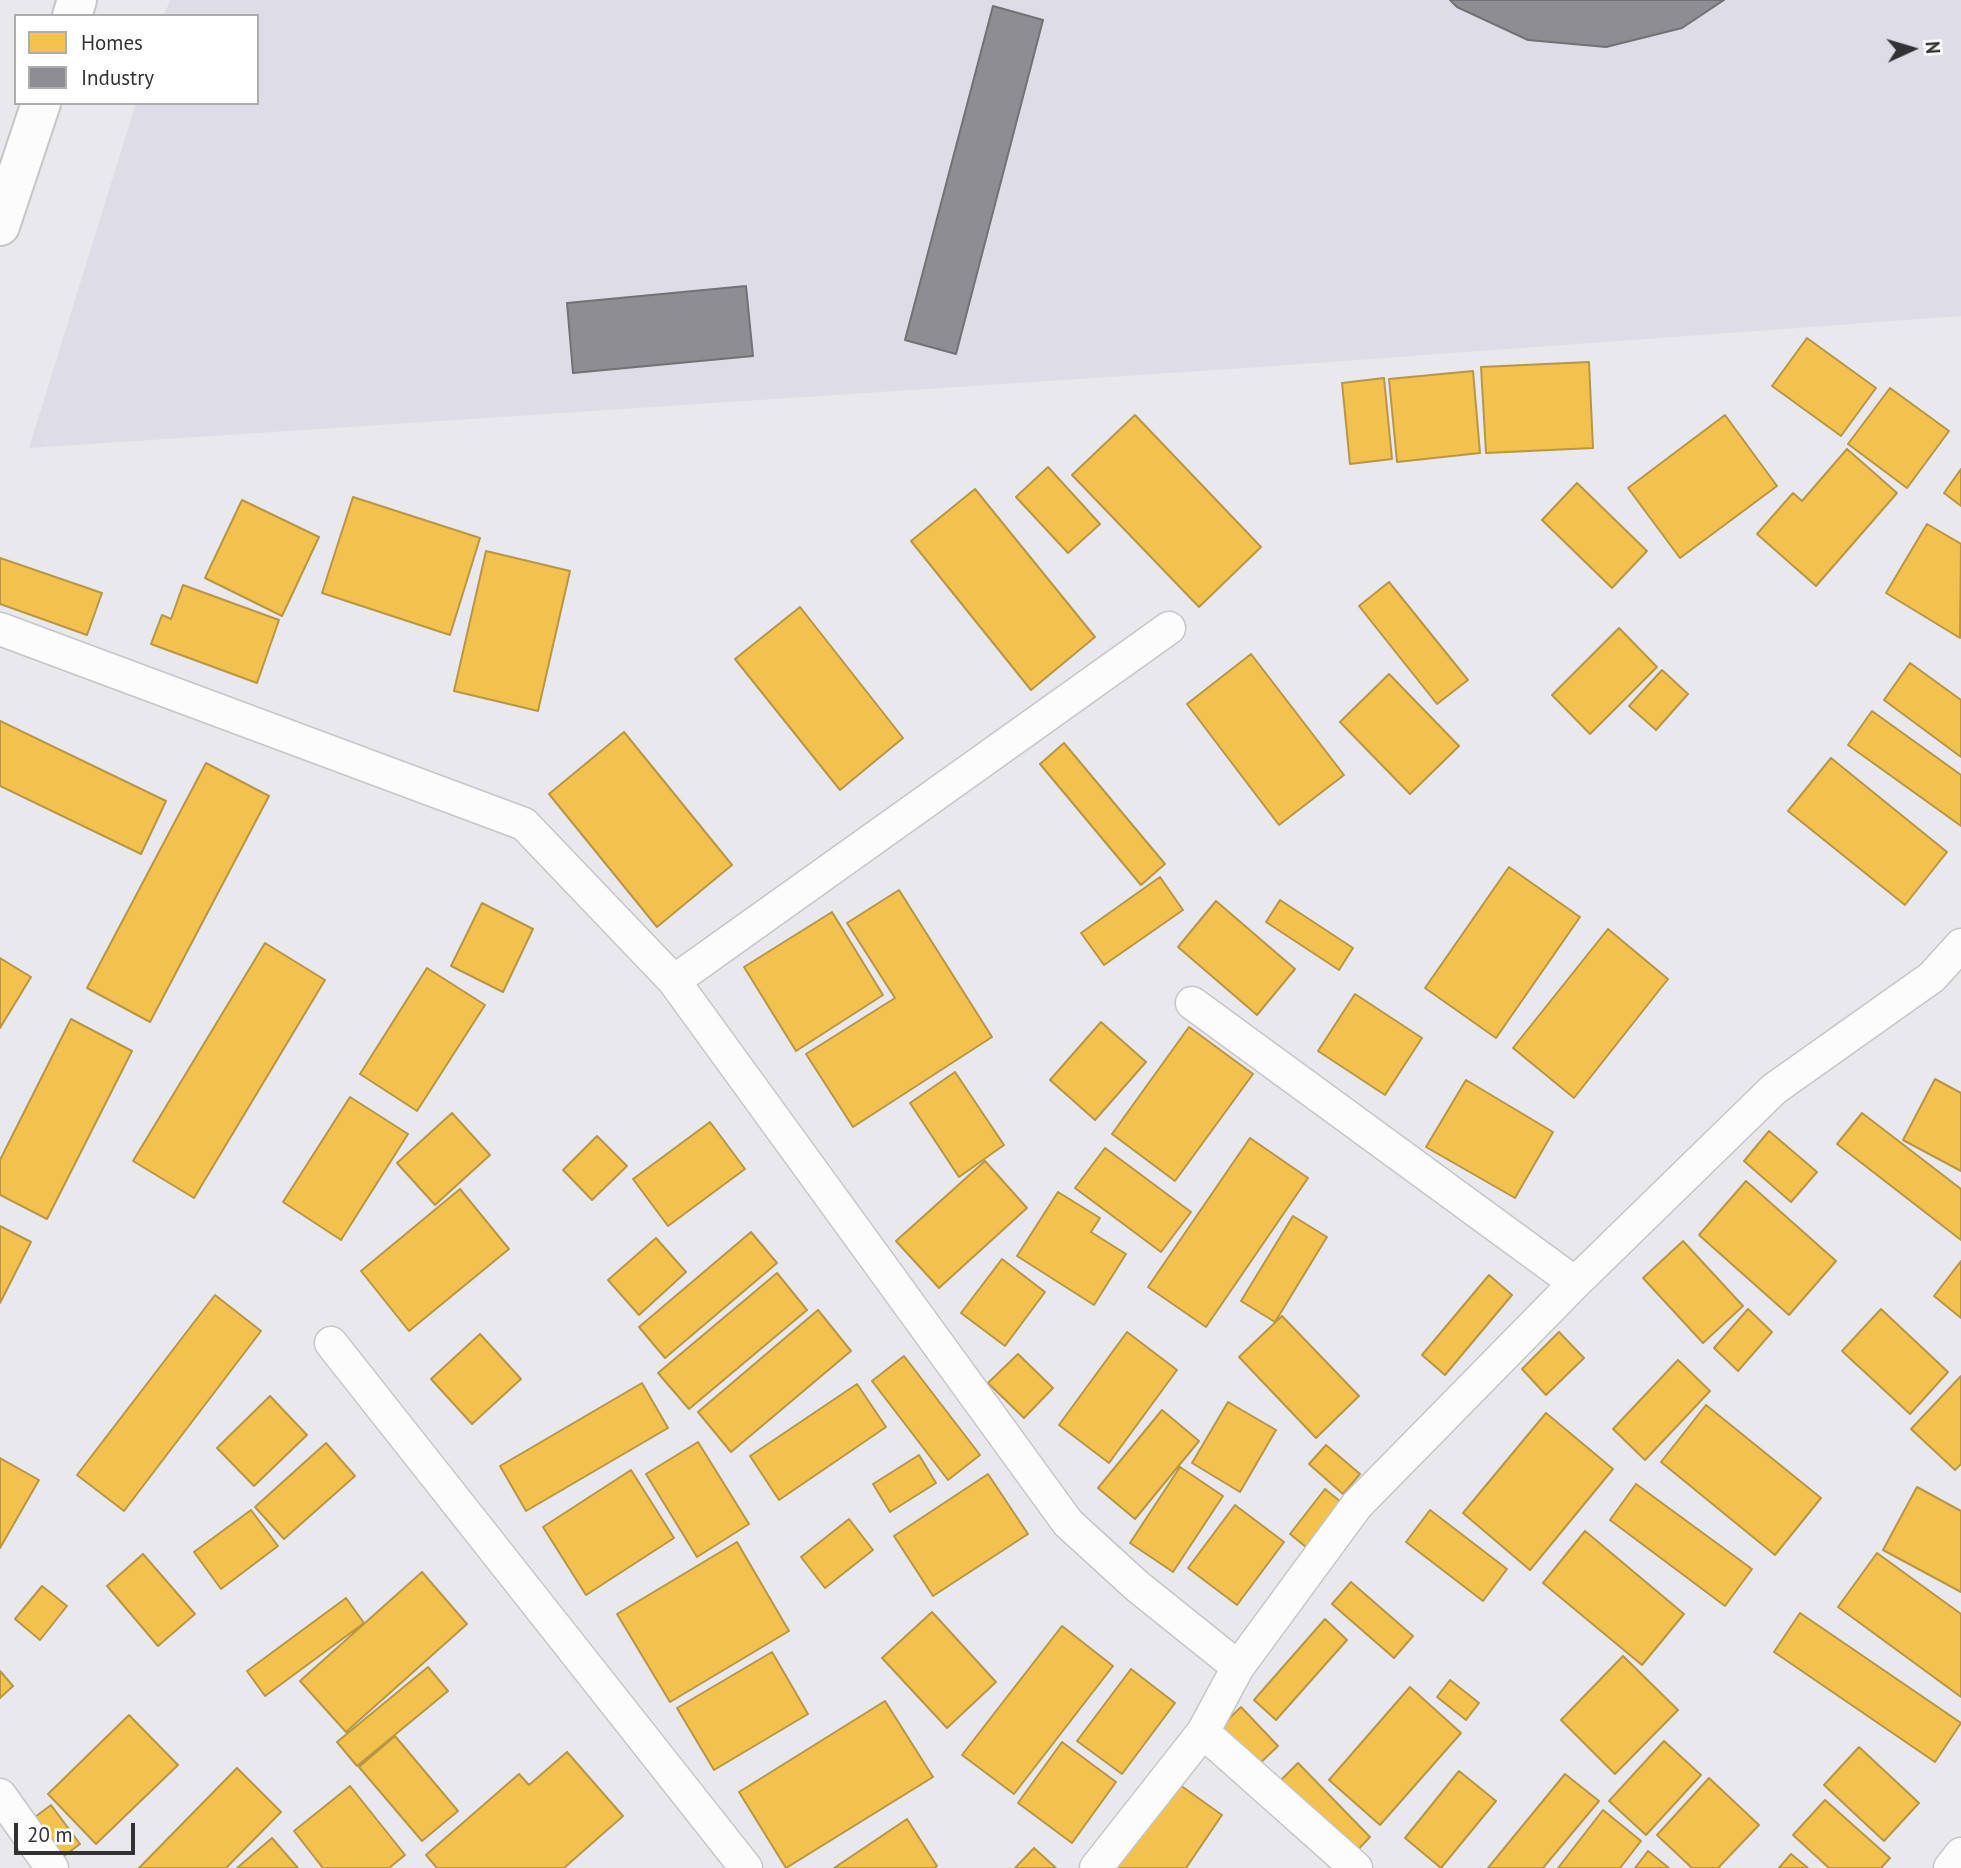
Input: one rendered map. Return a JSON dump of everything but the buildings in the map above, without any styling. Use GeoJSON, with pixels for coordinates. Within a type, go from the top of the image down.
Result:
{"type":"FeatureCollection","features":[{"type":"Feature","properties":{"kind":"main road"},"geometry":{"type":"LineString","coordinates":[[0,226],[40,105]]}},
{"type":"Feature","properties":{"kind":"street"},"geometry":{"type":"LineString","coordinates":[[674,981],[1170,628]]}},
{"type":"Feature","properties":{"kind":"street"},"geometry":{"type":"LineString","coordinates":[[0,629],[524,824],[674,981],[1068,1523],[1136,1587],[1238,1667]]}},
{"type":"Feature","properties":{"kind":"street"},"geometry":{"type":"LineString","coordinates":[[1096,1868],[1203,1732],[1238,1667],[1357,1505],[1575,1283],[1774,1089],[1932,976],[1961,945]]}},
{"type":"Feature","properties":{"kind":"street"},"geometry":{"type":"LineString","coordinates":[[1192,1003],[1575,1283]]}},
{"type":"Feature","properties":{"kind":"street"},"geometry":{"type":"LineString","coordinates":[[331,1343],[746,1868]]}},
{"type":"Feature","properties":{"kind":"street"},"geometry":{"type":"LineString","coordinates":[[1203,1732],[1356,1868]]}},
{"type":"Feature","properties":{"kind":"street"},"geometry":{"type":"LineString","coordinates":[[0,1795],[52,1868]]}},
{"type":"Feature","properties":{"kind":"street"},"geometry":{"type":"LineString","coordinates":[[1950,1868],[1961,1854]]}},
{"type":"Feature","properties":{"kind":"shaded area"},"geometry":{"type":"Polygon","coordinates":[[[170,0],[1961,0],[1961,316],[1261,367],[29,448],[135,105],[259,105],[259,14],[165,14],[170,0]]]}}]}
